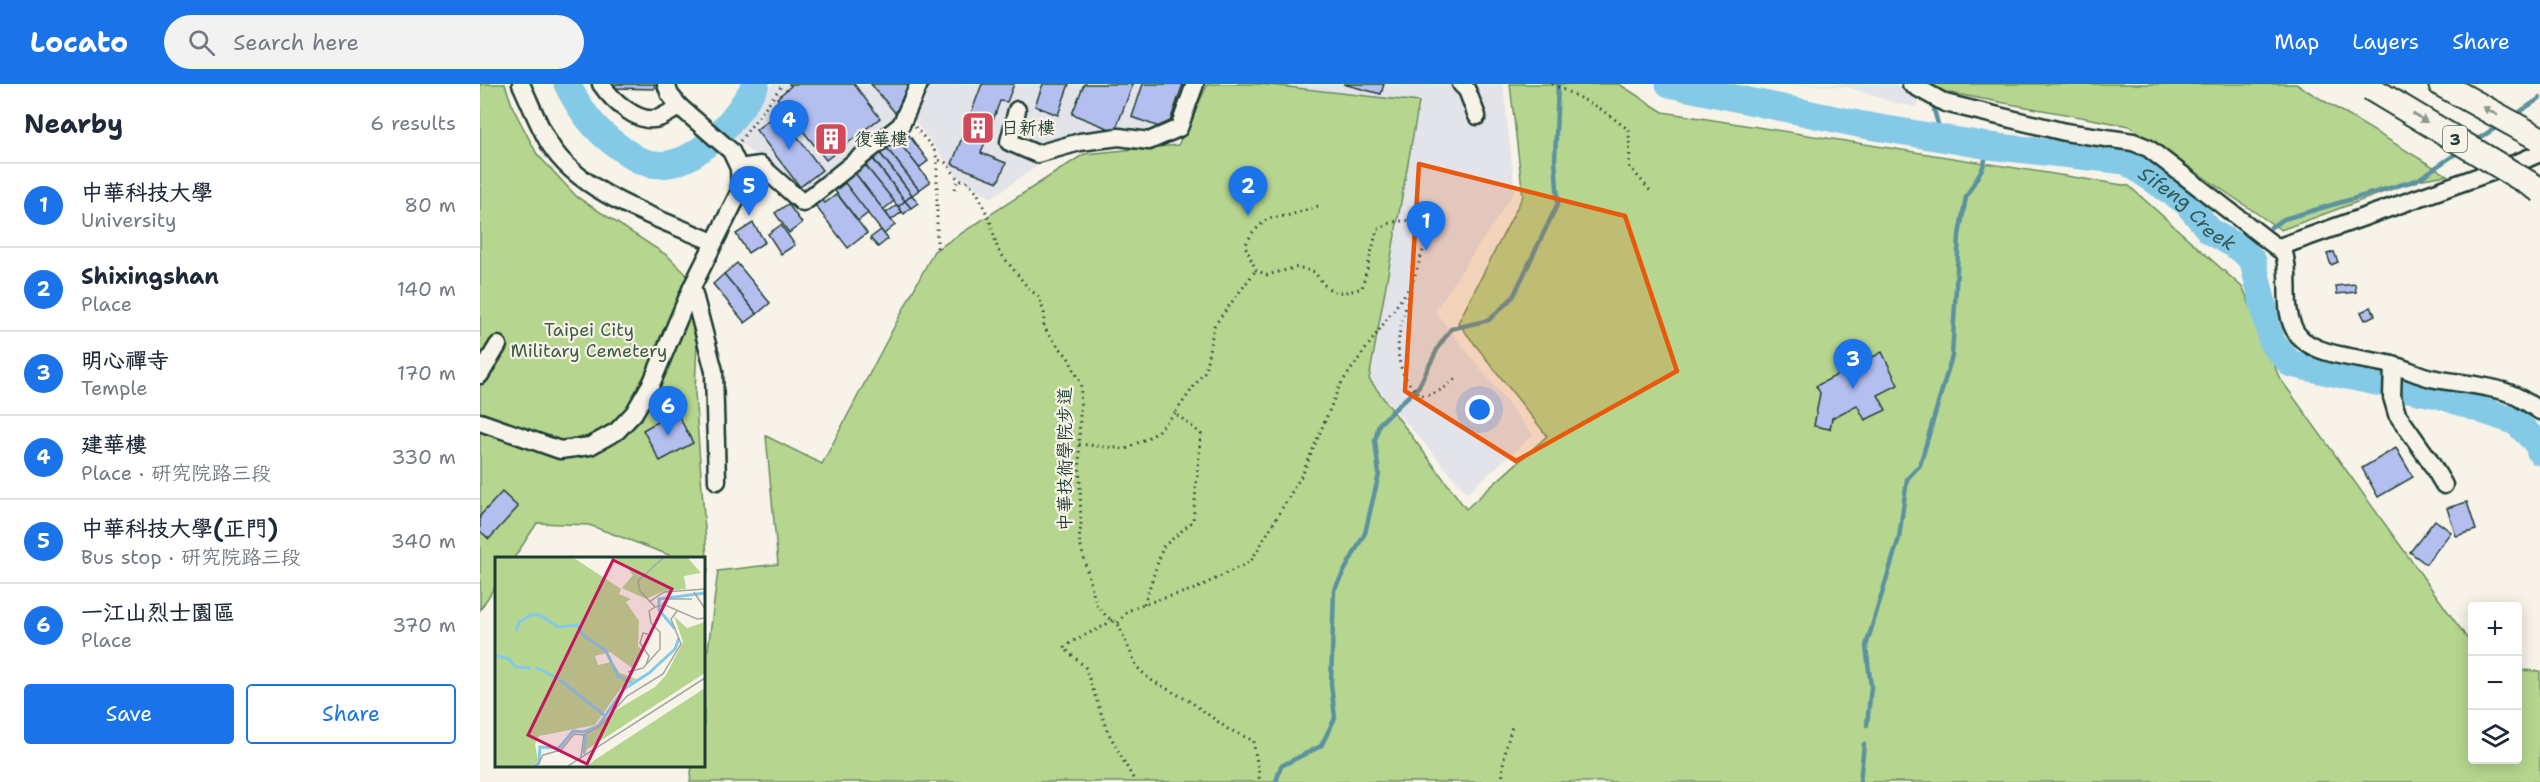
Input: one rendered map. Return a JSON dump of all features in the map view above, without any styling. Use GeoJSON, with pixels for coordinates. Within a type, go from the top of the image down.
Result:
{"type":"FeatureCollection","features":[{"type":"Feature","properties":{"kind":"highway","name":"3"},"geometry":{"type":"LineString","coordinates":[[2362,84],[2540,190]]}},
{"type":"Feature","properties":{"kind":"highway","name":"3"},"geometry":{"type":"LineString","coordinates":[[2441,84],[2540,139]]}},
{"type":"Feature","properties":{"kind":"street"},"geometry":{"type":"LineString","coordinates":[[521,84],[549,144],[570,169],[599,190],[713,242]]}},
{"type":"Feature","properties":{"kind":"street"},"geometry":{"type":"LineString","coordinates":[[601,84],[609,95],[627,109],[647,119],[658,118],[680,107]]}},
{"type":"Feature","properties":{"kind":"street"},"geometry":{"type":"LineString","coordinates":[[480,422],[560,450],[590,446],[617,431],[634,413],[652,382],[692,287],[740,191],[739,168],[729,149],[680,107],[670,95],[666,84]]}},
{"type":"Feature","properties":{"kind":"street"},"geometry":{"type":"LineString","coordinates":[[739,168],[760,165],[803,203],[902,122],[918,84]]}},
{"type":"Feature","properties":{"kind":"street"},"geometry":{"type":"LineString","coordinates":[[1017,110],[1009,142],[1037,154],[1080,142],[1119,136],[1149,141],[1179,128],[1195,84]]}},
{"type":"Feature","properties":{"kind":"street"},"geometry":{"type":"LineString","coordinates":[[1461,84],[1467,90],[1477,116]]}},
{"type":"Feature","properties":{"kind":"street"},"geometry":{"type":"LineString","coordinates":[[1911,84],[1945,103],[2065,132],[2133,142],[2159,155],[2279,247],[2287,263],[2288,297],[2292,323],[2303,341],[2328,352],[2392,369],[2501,390],[2540,411]]}},
{"type":"Feature","properties":{"kind":"street"},"geometry":{"type":"LineString","coordinates":[[2279,247],[2540,153]]}},
{"type":"Feature","properties":{"kind":"street"},"geometry":{"type":"LineString","coordinates":[[692,287],[714,371],[717,481]]}},
{"type":"Feature","properties":{"kind":"street"},"geometry":{"type":"LineString","coordinates":[[480,375],[498,345]]}},
{"type":"Feature","properties":{"kind":"street"},"geometry":{"type":"LineString","coordinates":[[2392,369],[2392,397],[2397,414],[2444,485]]}},
{"type":"Feature","properties":{"kind":"path"},"geometry":{"type":"LineString","coordinates":[[729,149],[783,84]]}},
{"type":"Feature","properties":{"kind":"path"},"geometry":{"type":"LineString","coordinates":[[1552,84],[1598,107],[1629,130],[1630,167],[1652,193]]}},
{"type":"Feature","properties":{"kind":"path","name":"中華技術學院步道"},"geometry":{"type":"LineString","coordinates":[[902,122],[914,126],[934,149],[937,159],[946,163],[958,179],[968,182],[977,192],[990,221],[998,250],[1029,289],[1041,296],[1044,326],[1050,337],[1068,357],[1081,384],[1079,444],[1081,525],[1079,540],[1093,597],[1102,612],[1118,624]]}},
{"type":"Feature","properties":{"kind":"path"},"geometry":{"type":"LineString","coordinates":[[937,159],[937,248]]}},
{"type":"Feature","properties":{"kind":"path"},"geometry":{"type":"LineString","coordinates":[[955,189],[958,179]]}},
{"type":"Feature","properties":{"kind":"path"},"geometry":{"type":"LineString","coordinates":[[1318,206],[1287,216],[1268,219],[1252,233],[1245,246],[1256,270],[1267,276],[1298,267],[1315,272],[1322,284],[1332,292],[1349,292],[1362,288],[1377,231],[1392,222],[1420,219]]}},
{"type":"Feature","properties":{"kind":"path"},"geometry":{"type":"LineString","coordinates":[[1428,235],[1399,330],[1396,348],[1408,385],[1420,394],[1433,395],[1444,390],[1456,378]]}},
{"type":"Feature","properties":{"kind":"path"},"geometry":{"type":"LineString","coordinates":[[1079,444],[1126,449],[1155,434],[1174,413],[1205,371],[1214,326],[1256,270]]}},
{"type":"Feature","properties":{"kind":"path"},"geometry":{"type":"LineString","coordinates":[[1259,782],[1260,773],[1254,752],[1254,741],[1228,729],[1191,702],[1149,679],[1137,667],[1118,624],[1128,611],[1195,589],[1251,561],[1303,473],[1340,385],[1413,281]]}},
{"type":"Feature","properties":{"kind":"path"},"geometry":{"type":"LineString","coordinates":[[1144,604],[1163,547],[1193,521],[1201,434],[1174,413]]}},
{"type":"Feature","properties":{"kind":"path"},"geometry":{"type":"LineString","coordinates":[[1112,620],[1104,626],[1075,638],[1064,648],[1085,667],[1107,730],[1135,782]]}},
{"type":"Feature","properties":{"kind":"path"},"geometry":{"type":"LineString","coordinates":[[1503,782],[1504,753],[1512,726]]}},
{"type":"Feature","properties":{"kind":"highlighted area"},"geometry":{"type":"Polygon","coordinates":[[[1419,164],[1625,216],[1677,371],[1516,461],[1405,391],[1419,164]]]}},
{"type":"Feature","properties":{"kind":"shaded area"},"geometry":{"type":"Polygon","coordinates":[[[773,84],[1204,84],[1176,142],[1088,147],[1046,160],[991,198],[957,175],[907,111],[802,194],[732,136],[773,84]]]}},
{"type":"Feature","properties":{"kind":"shaded area"},"geometry":{"type":"Polygon","coordinates":[[[1269,84],[1503,84],[1515,191],[1435,311],[1533,435],[1467,493],[1360,369],[1396,114],[1269,84]]]}},
{"type":"Feature","properties":{"kind":"shaded area"},"geometry":{"type":"Polygon","coordinates":[[[1788,84],[1894,84],[1918,98],[1917,107],[1895,103],[1847,87],[1788,84]]]}},
{"type":"Feature","properties":{"kind":"green space","name":"Taipei City Military Cemetery"},"geometry":{"type":"Polygon","coordinates":[[[480,84],[505,84],[513,108],[537,154],[577,197],[668,256],[699,287],[695,393],[708,571],[705,570],[705,557],[674,557],[589,525],[537,523],[515,557],[495,557],[495,587],[480,610],[480,84]]]}},
{"type":"Feature","properties":{"kind":"green space"},"geometry":{"type":"Polygon","coordinates":[[[1208,84],[1260,84],[1419,102],[1369,379],[1466,509],[1547,436],[1458,323],[1523,196],[1510,84],[1619,84],[1663,112],[2129,186],[2243,288],[2279,377],[2468,639],[2468,764],[2522,764],[2522,670],[2540,671],[2540,782],[690,782],[692,767],[705,767],[705,673],[718,571],[778,564],[766,436],[822,464],[934,251],[1084,154],[1178,145],[1208,84]]]}},
{"type":"Feature","properties":{"kind":"green space"},"geometry":{"type":"Polygon","coordinates":[[[1930,84],[2296,84],[2447,175],[2417,180],[2281,230],[2129,126],[1940,91],[1930,84]]]}},
{"type":"Feature","properties":{"kind":"building"},"geometry":{"type":"Polygon","coordinates":[[[615,84],[655,84],[654,89],[615,88],[615,84]]]}},
{"type":"Feature","properties":{"kind":"building","name":"復華樓"},"geometry":{"type":"Polygon","coordinates":[[[789,84],[854,84],[880,118],[826,160],[777,98],[791,86],[789,84]]]}},
{"type":"Feature","properties":{"kind":"building"},"geometry":{"type":"Polygon","coordinates":[[[871,84],[908,84],[897,115],[871,84]]]}},
{"type":"Feature","properties":{"kind":"building","name":"日新樓"},"geometry":{"type":"Polygon","coordinates":[[[982,84],[1014,84],[1007,102],[1000,101],[981,153],[1006,163],[998,182],[952,164],[982,84]]]}},
{"type":"Feature","properties":{"kind":"building"},"geometry":{"type":"Polygon","coordinates":[[[1043,84],[1069,84],[1058,115],[1035,106],[1043,84]]]}},
{"type":"Feature","properties":{"kind":"building"},"geometry":{"type":"Polygon","coordinates":[[[1084,84],[1133,84],[1115,131],[1072,114],[1084,84]]]}},
{"type":"Feature","properties":{"kind":"building"},"geometry":{"type":"Polygon","coordinates":[[[1143,84],[1183,84],[1167,130],[1132,117],[1143,84]]]}},
{"type":"Feature","properties":{"kind":"building"},"geometry":{"type":"Polygon","coordinates":[[[1343,84],[1384,84],[1381,94],[1343,84]]]}},
{"type":"Feature","properties":{"kind":"building"},"geometry":{"type":"Polygon","coordinates":[[[779,112],[822,170],[800,187],[756,130],[779,112]]]}},
{"type":"Feature","properties":{"kind":"building"},"geometry":{"type":"Polygon","coordinates":[[[906,131],[928,161],[919,168],[896,138],[906,131]]]}},
{"type":"Feature","properties":{"kind":"building"},"geometry":{"type":"Polygon","coordinates":[[[896,138],[930,182],[919,190],[886,147],[896,138]]]}},
{"type":"Feature","properties":{"kind":"building"},"geometry":{"type":"Polygon","coordinates":[[[886,147],[919,190],[912,195],[879,152],[886,147]]]}},
{"type":"Feature","properties":{"kind":"building"},"geometry":{"type":"Polygon","coordinates":[[[879,152],[912,195],[905,201],[872,157],[879,152]]]}},
{"type":"Feature","properties":{"kind":"building"},"geometry":{"type":"Polygon","coordinates":[[[873,159],[905,201],[898,207],[865,165],[873,159]]]}},
{"type":"Feature","properties":{"kind":"building"},"geometry":{"type":"Polygon","coordinates":[[[865,165],[894,201],[883,210],[855,173],[865,165]]]}},
{"type":"Feature","properties":{"kind":"building"},"geometry":{"type":"Polygon","coordinates":[[[855,173],[895,225],[884,234],[843,182],[855,173]]]}},
{"type":"Feature","properties":{"kind":"building"},"geometry":{"type":"Polygon","coordinates":[[[845,183],[868,213],[858,221],[835,191],[845,183]]]}},
{"type":"Feature","properties":{"kind":"building"},"geometry":{"type":"Polygon","coordinates":[[[837,194],[867,233],[848,248],[814,204],[821,199],[825,203],[837,194]]]}},
{"type":"Feature","properties":{"kind":"building"},"geometry":{"type":"Polygon","coordinates":[[[912,195],[918,203],[911,208],[905,201],[912,195]]]}},
{"type":"Feature","properties":{"kind":"building"},"geometry":{"type":"Polygon","coordinates":[[[905,201],[911,208],[904,214],[898,207],[905,201]]]}},
{"type":"Feature","properties":{"kind":"building"},"geometry":{"type":"Polygon","coordinates":[[[788,204],[802,223],[789,233],[775,213],[788,204]]]}},
{"type":"Feature","properties":{"kind":"building"},"geometry":{"type":"Polygon","coordinates":[[[897,205],[902,212],[891,220],[886,213],[897,205]]]}},
{"type":"Feature","properties":{"kind":"building"},"geometry":{"type":"Polygon","coordinates":[[[753,223],[765,242],[748,253],[736,234],[753,223]]]}},
{"type":"Feature","properties":{"kind":"building"},"geometry":{"type":"Polygon","coordinates":[[[781,225],[795,245],[781,254],[768,234],[781,225]]]}},
{"type":"Feature","properties":{"kind":"building"},"geometry":{"type":"Polygon","coordinates":[[[881,230],[888,239],[878,247],[870,238],[881,230]]]}},
{"type":"Feature","properties":{"kind":"building"},"geometry":{"type":"Polygon","coordinates":[[[2334,252],[2338,262],[2331,265],[2327,254],[2334,252]]]}},
{"type":"Feature","properties":{"kind":"building"},"geometry":{"type":"Polygon","coordinates":[[[737,263],[770,303],[757,314],[724,274],[737,263]]]}},
{"type":"Feature","properties":{"kind":"building"},"geometry":{"type":"Polygon","coordinates":[[[724,274],[757,314],[745,323],[713,284],[724,274]]]}},
{"type":"Feature","properties":{"kind":"building"},"geometry":{"type":"Polygon","coordinates":[[[2355,284],[2356,292],[2337,294],[2336,286],[2355,284]]]}},
{"type":"Feature","properties":{"kind":"building"},"geometry":{"type":"Polygon","coordinates":[[[2371,307],[2375,315],[2365,320],[2361,312],[2371,307]]]}},
{"type":"Feature","properties":{"kind":"building"},"geometry":{"type":"Polygon","coordinates":[[[1853,350],[1860,364],[1882,352],[1898,385],[1878,395],[1886,410],[1865,420],[1857,405],[1832,418],[1830,429],[1814,426],[1820,393],[1816,386],[1841,373],[1835,360],[1853,350]]]}},
{"type":"Feature","properties":{"kind":"building"},"geometry":{"type":"Polygon","coordinates":[[[676,411],[693,443],[660,461],[643,430],[676,411]]]}},
{"type":"Feature","properties":{"kind":"building"},"geometry":{"type":"Polygon","coordinates":[[[2396,448],[2413,477],[2378,497],[2362,468],[2396,448]]]}},
{"type":"Feature","properties":{"kind":"building"},"geometry":{"type":"Polygon","coordinates":[[[502,492],[518,507],[489,539],[480,531],[480,516],[502,492]]]}},
{"type":"Feature","properties":{"kind":"building"},"geometry":{"type":"Polygon","coordinates":[[[2467,502],[2476,530],[2456,536],[2447,508],[2467,502]]]}},
{"type":"Feature","properties":{"kind":"building"},"geometry":{"type":"Polygon","coordinates":[[[2435,520],[2451,532],[2426,564],[2410,552],[2435,520]]]}},
{"type":"Feature","properties":{"kind":"waterway","name":"Sifeng Creek"},"geometry":{"type":"LineString","coordinates":[[567,84],[577,103],[595,127],[610,141],[636,159],[657,165],[675,162],[692,155],[708,144],[736,114],[756,84]]}},
{"type":"Feature","properties":{"kind":"waterway"},"geometry":{"type":"LineString","coordinates":[[1276,782],[1281,766],[1321,746],[1335,718],[1331,684],[1334,590],[1365,533],[1379,474],[1375,441],[1379,424],[1419,386],[1439,346],[1451,329],[1489,320],[1513,297],[1558,203],[1555,160],[1558,84]]}},
{"type":"Feature","properties":{"kind":"waterway","name":"Sifeng Creek"},"geometry":{"type":"LineString","coordinates":[[1669,84],[1863,125],[1989,146],[2126,161],[2186,202],[2210,231],[2242,250],[2253,261],[2272,343],[2291,364],[2442,396],[2516,422],[2537,443],[2540,452]]}},
{"type":"Feature","properties":{"kind":"waterway"},"geometry":{"type":"LineString","coordinates":[[2515,115],[2540,98]]}},
{"type":"Feature","properties":{"kind":"waterway"},"geometry":{"type":"LineString","coordinates":[[1934,110],[1942,138]]}},
{"type":"Feature","properties":{"kind":"waterway"},"geometry":{"type":"LineString","coordinates":[[2475,141],[2500,125]]}},
{"type":"Feature","properties":{"kind":"waterway"},"geometry":{"type":"LineString","coordinates":[[1867,725],[1871,687],[1866,646],[1899,538],[1907,479],[1920,465],[1952,356],[1959,235],[1966,197],[1983,167],[1989,146]]}},
{"type":"Feature","properties":{"kind":"waterway"},"geometry":{"type":"LineString","coordinates":[[2271,227],[2284,219],[2417,180],[2460,151]]}},
{"type":"Feature","properties":{"kind":"waterway","name":"Sifeng Creek"},"geometry":{"type":"LineString","coordinates":[[2242,250],[2249,246]]}},
{"type":"Feature","properties":{"kind":"waterway"},"geometry":{"type":"LineString","coordinates":[[1860,782],[1864,744]]}},
{"type":"Feature","properties":{"kind":"place","name":"日新樓"},"geometry":{"type":"Point","coordinates":[978,128]}},
{"type":"Feature","properties":{"kind":"place","name":"復華樓"},"geometry":{"type":"Point","coordinates":[831,139]}},
{"type":"Feature","properties":{"kind":"place","name":"建華樓"},"geometry":{"type":"Point","coordinates":[789,150]}},
{"type":"Feature","properties":{"kind":"place","name":"中華科技大學(正門)"},"geometry":{"type":"Point","coordinates":[749,216]}},
{"type":"Feature","properties":{"kind":"place","name":"Shixingshan"},"geometry":{"type":"Point","coordinates":[1248,216]}},
{"type":"Feature","properties":{"kind":"place","name":"中華科技大學"},"geometry":{"type":"Point","coordinates":[1426,251]}},
{"type":"Feature","properties":{"kind":"place","name":"明心禪寺"},"geometry":{"type":"Point","coordinates":[1853,389]}},
{"type":"Feature","properties":{"kind":"place","name":"一江山烈士園區"},"geometry":{"type":"Point","coordinates":[668,436]}}]}
